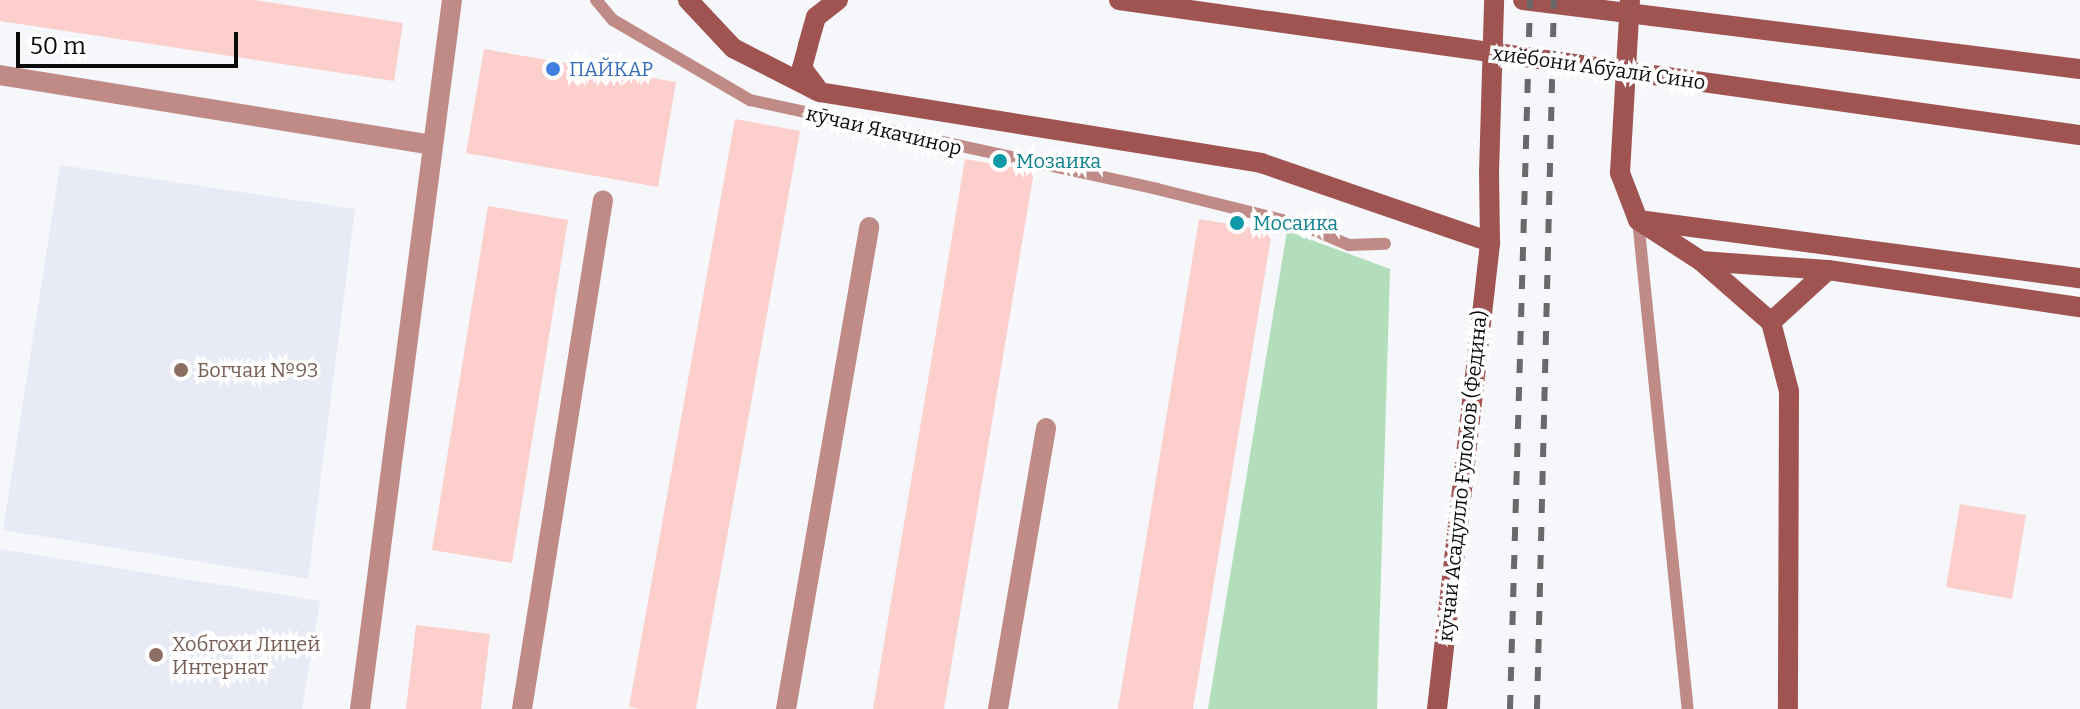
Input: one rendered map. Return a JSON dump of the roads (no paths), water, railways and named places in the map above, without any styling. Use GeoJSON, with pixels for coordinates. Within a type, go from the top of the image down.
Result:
{"type":"FeatureCollection","features":[{"type":"Feature","properties":{"kind":"main road"},"geometry":{"type":"LineString","coordinates":[[688,0],[733,48],[819,92],[1261,163],[1490,242]]}},
{"type":"Feature","properties":{"kind":"main road"},"geometry":{"type":"LineString","coordinates":[[819,92],[802,68],[816,17],[838,0]]}},
{"type":"Feature","properties":{"kind":"main road","name":"хиёбони Абӯалӣ Сино"},"geometry":{"type":"LineString","coordinates":[[1119,0],[2080,135]]}},
{"type":"Feature","properties":{"kind":"main road","name":"кӯчаи Асадулло Ғуломов (Федина)"},"geometry":{"type":"LineString","coordinates":[[1437,709],[1490,242],[1494,0]]}},
{"type":"Feature","properties":{"kind":"main road"},"geometry":{"type":"LineString","coordinates":[[1523,0],[2080,69]]}},
{"type":"Feature","properties":{"kind":"main road"},"geometry":{"type":"LineString","coordinates":[[1630,0],[1620,173],[1638,220],[1701,261],[1771,322],[1789,391],[1788,709]]}},
{"type":"Feature","properties":{"kind":"main road"},"geometry":{"type":"LineString","coordinates":[[1638,220],[2080,278]]}},
{"type":"Feature","properties":{"kind":"main road"},"geometry":{"type":"LineString","coordinates":[[1701,261],[1828,270],[2080,307]]}},
{"type":"Feature","properties":{"kind":"main road"},"geometry":{"type":"LineString","coordinates":[[1771,322],[1828,270]]}},
{"type":"Feature","properties":{"kind":"street"},"geometry":{"type":"LineString","coordinates":[[360,709],[430,145],[452,0]]}},
{"type":"Feature","properties":{"kind":"street"},"geometry":{"type":"LineString","coordinates":[[0,75],[430,145]]}},
{"type":"Feature","properties":{"kind":"street"},"geometry":{"type":"LineString","coordinates":[[522,709],[603,200]]}},
{"type":"Feature","properties":{"kind":"street"},"geometry":{"type":"LineString","coordinates":[[786,709],[869,227]]}},
{"type":"Feature","properties":{"kind":"street"},"geometry":{"type":"LineString","coordinates":[[998,709],[1046,428]]}},
{"type":"Feature","properties":{"kind":"lane","name":"кӯчаи Якачинор"},"geometry":{"type":"LineString","coordinates":[[596,0],[613,20],[750,100],[1157,189],[1302,225],[1349,245],[1385,244]]}},
{"type":"Feature","properties":{"kind":"lane"},"geometry":{"type":"LineString","coordinates":[[1638,220],[1688,709]]}},
{"type":"Feature","properties":{"kind":"railway"},"geometry":{"type":"LineString","coordinates":[[1510,709],[1530,0]]}},
{"type":"Feature","properties":{"kind":"railway"},"geometry":{"type":"LineString","coordinates":[[1537,709],[1554,0]]}},
{"type":"Feature","properties":{"kind":"place","name":"ПАЙКАР"},"geometry":{"type":"Point","coordinates":[553,69]}},
{"type":"Feature","properties":{"kind":"place","name":"Мозаика"},"geometry":{"type":"Point","coordinates":[1000,161]}},
{"type":"Feature","properties":{"kind":"place","name":"Мосаика"},"geometry":{"type":"Point","coordinates":[1237,223]}},
{"type":"Feature","properties":{"kind":"place","name":"Богчаи №93"},"geometry":{"type":"Point","coordinates":[181,370]}},
{"type":"Feature","properties":{"kind":"place","name":"Хобгохи Лицей Интернат"},"geometry":{"type":"Point","coordinates":[156,655]}}]}
